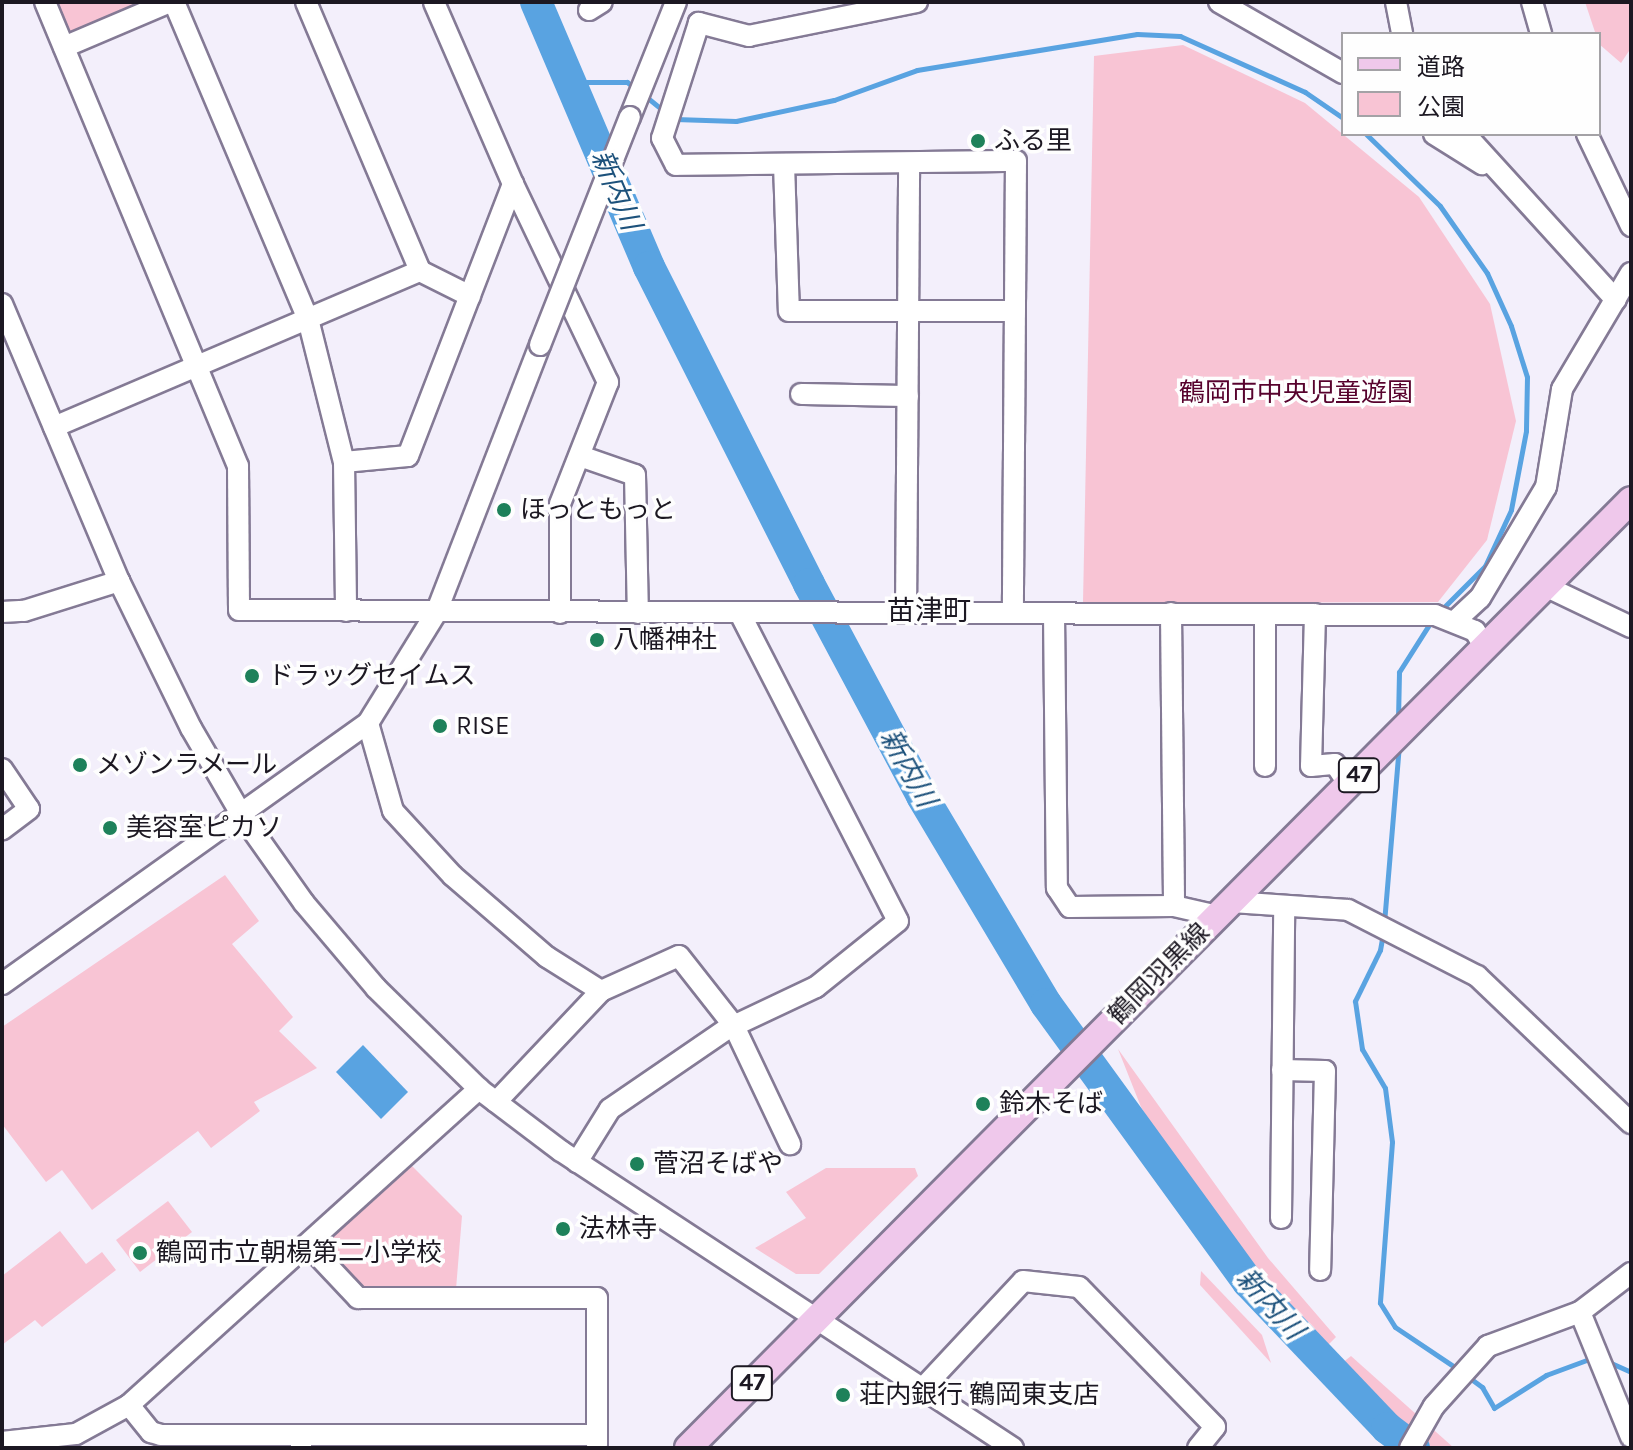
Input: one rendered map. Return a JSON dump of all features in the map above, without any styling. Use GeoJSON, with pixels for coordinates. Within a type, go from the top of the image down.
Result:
{"type":"FeatureCollection","features":[{"type":"Feature","properties":{"kind":"main road","name":"鶴岡羽黒線"},"geometry":{"type":"LineString","coordinates":[[688,1448],[1631,500]]}},
{"type":"Feature","properties":{"kind":"street"},"geometry":{"type":"LineString","coordinates":[[45,2],[238,466],[239,610],[1435,615],[1475,631],[1486,649]]}},
{"type":"Feature","properties":{"kind":"street"},"geometry":{"type":"LineString","coordinates":[[64,47],[172,2],[308,319],[344,462],[346,611]]}},
{"type":"Feature","properties":{"kind":"street"},"geometry":{"type":"LineString","coordinates":[[306,2],[420,271],[470,296]]}},
{"type":"Feature","properties":{"kind":"street"},"geometry":{"type":"LineString","coordinates":[[434,2],[513,184],[608,382],[560,504],[560,613]]}},
{"type":"Feature","properties":{"kind":"street"},"geometry":{"type":"LineString","coordinates":[[2,984],[368,723],[436,613],[676,2]]}},
{"type":"Feature","properties":{"kind":"street"},"geometry":{"type":"LineString","coordinates":[[796,25],[805,2]]}},
{"type":"Feature","properties":{"kind":"street"},"geometry":{"type":"LineString","coordinates":[[917,2],[749,36],[699,23],[662,138],[676,165],[1016,161],[1013,612]]}},
{"type":"Feature","properties":{"kind":"street"},"geometry":{"type":"LineString","coordinates":[[1219,2],[1341,72]]}},
{"type":"Feature","properties":{"kind":"street"},"geometry":{"type":"LineString","coordinates":[[1396,2],[1402,32]]}},
{"type":"Feature","properties":{"kind":"street"},"geometry":{"type":"LineString","coordinates":[[1532,2],[1540,32]]}},
{"type":"Feature","properties":{"kind":"street"},"geometry":{"type":"LineString","coordinates":[[1437,136],[1495,173]]}},
{"type":"Feature","properties":{"kind":"street"},"geometry":{"type":"LineString","coordinates":[[1467,136],[1495,173],[1616,300]]}},
{"type":"Feature","properties":{"kind":"street"},"geometry":{"type":"LineString","coordinates":[[1588,136],[1631,226]]}},
{"type":"Feature","properties":{"kind":"street"},"geometry":{"type":"LineString","coordinates":[[909,163],[908,396],[912,613]]}},
{"type":"Feature","properties":{"kind":"street"},"geometry":{"type":"LineString","coordinates":[[784,164],[789,311],[1015,311]]}},
{"type":"Feature","properties":{"kind":"street"},"geometry":{"type":"LineString","coordinates":[[344,462],[408,456],[513,184]]}},
{"type":"Feature","properties":{"kind":"street"},"geometry":{"type":"LineString","coordinates":[[54,427],[420,271]]}},
{"type":"Feature","properties":{"kind":"street"},"geometry":{"type":"LineString","coordinates":[[1455,621],[1480,598],[1546,487],[1562,389],[1631,273]]}},
{"type":"Feature","properties":{"kind":"street"},"geometry":{"type":"LineString","coordinates":[[2,304],[119,581],[191,728],[241,814],[304,903],[376,988],[479,1089],[577,1162],[1013,1448]]}},
{"type":"Feature","properties":{"kind":"street"},"geometry":{"type":"LineString","coordinates":[[801,394],[908,396]]}},
{"type":"Feature","properties":{"kind":"street"},"geometry":{"type":"LineString","coordinates":[[580,456],[635,475],[638,613]]}},
{"type":"Feature","properties":{"kind":"street"},"geometry":{"type":"LineString","coordinates":[[2,612],[24,611],[119,581]]}},
{"type":"Feature","properties":{"kind":"street"},"geometry":{"type":"LineString","coordinates":[[1545,586],[1631,627]]}},
{"type":"Feature","properties":{"kind":"street"},"geometry":{"type":"LineString","coordinates":[[577,1162],[610,1109],[734,1026],[816,987],[898,921],[740,613]]}},
{"type":"Feature","properties":{"kind":"street"},"geometry":{"type":"LineString","coordinates":[[1054,613],[1057,888],[1070,907],[1225,909],[1284,906],[1348,910],[1477,976],[1631,1123]]}},
{"type":"Feature","properties":{"kind":"street"},"geometry":{"type":"LineString","coordinates":[[1171,613],[1174,906]]}},
{"type":"Feature","properties":{"kind":"street"},"geometry":{"type":"LineString","coordinates":[[1265,614],[1265,766]]}},
{"type":"Feature","properties":{"kind":"street"},"geometry":{"type":"LineString","coordinates":[[1315,614],[1311,766],[1335,764],[1349,785]]}},
{"type":"Feature","properties":{"kind":"street"},"geometry":{"type":"LineString","coordinates":[[368,723],[393,811],[453,876],[518,933],[601,991]]}},
{"type":"Feature","properties":{"kind":"street"},"geometry":{"type":"LineString","coordinates":[[2,769],[29,809],[2,829]]}},
{"type":"Feature","properties":{"kind":"street"},"geometry":{"type":"LineString","coordinates":[[1281,1218],[1284,906]]}},
{"type":"Feature","properties":{"kind":"street"},"geometry":{"type":"LineString","coordinates":[[496,1102],[601,991],[679,956],[734,1026],[790,1144]]}},
{"type":"Feature","properties":{"kind":"street"},"geometry":{"type":"LineString","coordinates":[[1282,1070],[1325,1071],[1320,1270]]}},
{"type":"Feature","properties":{"kind":"street"},"geometry":{"type":"LineString","coordinates":[[2,1442],[24,1445],[76,1434],[129,1405],[479,1089]]}},
{"type":"Feature","properties":{"kind":"street"},"geometry":{"type":"LineString","coordinates":[[129,1405],[151,1432],[161,1435],[301,1441],[597,1441],[597,1298],[358,1298],[308,1245]]}},
{"type":"Feature","properties":{"kind":"street"},"geometry":{"type":"LineString","coordinates":[[1410,1448],[1434,1406],[1488,1346],[1580,1312],[1631,1273]]}},
{"type":"Feature","properties":{"kind":"street"},"geometry":{"type":"LineString","coordinates":[[923,1388],[1023,1281],[1079,1287],[1215,1427],[1198,1448]]}},
{"type":"Feature","properties":{"kind":"street"},"geometry":{"type":"LineString","coordinates":[[1580,1312],[1631,1437]]}},
{"type":"Feature","properties":{"kind":"green space"},"geometry":{"type":"Polygon","coordinates":[[[51,2],[152,2],[76,34],[62,28],[51,2]]]}},
{"type":"Feature","properties":{"kind":"green space"},"geometry":{"type":"Polygon","coordinates":[[[1585,2],[1631,2],[1631,48],[1621,63],[1601,46],[1601,32],[1595,32],[1585,2]]]}},
{"type":"Feature","properties":{"kind":"green space","name":"鶴岡市中央児童遊園"},"geometry":{"type":"Polygon","coordinates":[[[1183,45],[1305,103],[1341,133],[1341,136],[1345,136],[1419,197],[1490,304],[1516,421],[1487,540],[1438,602],[1083,603],[1094,56],[1183,45]]]}},
{"type":"Feature","properties":{"kind":"green space"},"geometry":{"type":"Polygon","coordinates":[[[225,875],[259,921],[232,944],[293,1017],[279,1031],[317,1068],[254,1102],[260,1111],[211,1148],[198,1131],[92,1210],[62,1170],[46,1182],[2,1124],[2,1027],[225,875]]]}},
{"type":"Feature","properties":{"kind":"green space"},"geometry":{"type":"Polygon","coordinates":[[[1118,1049],[1268,1258],[1336,1337],[1323,1350],[1248,1272],[1200,1204],[1141,1107],[1118,1049]]]}},
{"type":"Feature","properties":{"kind":"green space"},"geometry":{"type":"Polygon","coordinates":[[[412,1166],[462,1216],[456,1289],[358,1289],[317,1246],[412,1166]]]}},
{"type":"Feature","properties":{"kind":"green space"},"geometry":{"type":"Polygon","coordinates":[[[826,1168],[915,1168],[918,1176],[819,1274],[796,1274],[755,1248],[806,1218],[786,1192],[826,1168]]]}},
{"type":"Feature","properties":{"kind":"green space"},"geometry":{"type":"Polygon","coordinates":[[[168,1201],[192,1232],[140,1272],[116,1240],[168,1201]]]}},
{"type":"Feature","properties":{"kind":"green space"},"geometry":{"type":"Polygon","coordinates":[[[60,1231],[86,1264],[102,1252],[116,1270],[42,1327],[35,1320],[2,1345],[2,1276],[60,1231]]]}},
{"type":"Feature","properties":{"kind":"green space"},"geometry":{"type":"Polygon","coordinates":[[[1201,1271],[1262,1335],[1271,1363],[1200,1285],[1201,1271]]]}},
{"type":"Feature","properties":{"kind":"green space"},"geometry":{"type":"Polygon","coordinates":[[[1351,1356],[1454,1448],[1426,1448],[1378,1412],[1337,1367],[1351,1356]]]}},
{"type":"Feature","properties":{"kind":"water"},"geometry":{"type":"Polygon","coordinates":[[[363,1045],[408,1092],[381,1119],[336,1072],[363,1045]]]}},
{"type":"Feature","properties":{"kind":"waterway","name":"新内川"},"geometry":{"type":"LineString","coordinates":[[536,2],[649,267],[809,584],[922,796],[1046,1004],[1248,1282],[1387,1428],[1414,1448]]}},
{"type":"Feature","properties":{"kind":"waterway"},"geometry":{"type":"LineString","coordinates":[[675,119],[736,121],[834,100],[917,70],[1137,34],[1180,36],[1305,92],[1341,117]]}},
{"type":"Feature","properties":{"kind":"waterway"},"geometry":{"type":"LineString","coordinates":[[573,82],[627,82],[636,89]]}},
{"type":"Feature","properties":{"kind":"waterway"},"geometry":{"type":"LineString","coordinates":[[644,95],[664,111]]}},
{"type":"Feature","properties":{"kind":"waterway"},"geometry":{"type":"LineString","coordinates":[[1368,136],[1440,206],[1487,273],[1511,326],[1527,377],[1526,431],[1511,510],[1485,566],[1439,612]]}},
{"type":"Feature","properties":{"kind":"waterway"},"geometry":{"type":"LineString","coordinates":[[1398,720],[1399,672],[1432,620]]}},
{"type":"Feature","properties":{"kind":"waterway"},"geometry":{"type":"LineString","coordinates":[[1384,923],[1399,746]]}},
{"type":"Feature","properties":{"kind":"waterway"},"geometry":{"type":"LineString","coordinates":[[1383,933],[1380,950],[1355,1001],[1362,1049],[1385,1088],[1392,1142],[1380,1303],[1395,1327],[1459,1370]]}},
{"type":"Feature","properties":{"kind":"waterway"},"geometry":{"type":"LineString","coordinates":[[1467,1376],[1482,1387],[1494,1408],[1546,1375],[1592,1358]]}},
{"type":"Feature","properties":{"kind":"waterway"},"geometry":{"type":"LineString","coordinates":[[1611,1363],[1631,1372]]}},
{"type":"Feature","properties":{"kind":"place","name":"ふる里"},"geometry":{"type":"Point","coordinates":[978,141]}},
{"type":"Feature","properties":{"kind":"place","name":"ほっともっと"},"geometry":{"type":"Point","coordinates":[504,510]}},
{"type":"Feature","properties":{"kind":"place","name":"八幡神社"},"geometry":{"type":"Point","coordinates":[597,640]}},
{"type":"Feature","properties":{"kind":"place","name":"ドラッグセイムス"},"geometry":{"type":"Point","coordinates":[252,676]}},
{"type":"Feature","properties":{"kind":"place","name":"RISE"},"geometry":{"type":"Point","coordinates":[440,726]}},
{"type":"Feature","properties":{"kind":"place","name":"メゾンラメール"},"geometry":{"type":"Point","coordinates":[80,765]}},
{"type":"Feature","properties":{"kind":"place","name":"美容室ピカソ"},"geometry":{"type":"Point","coordinates":[110,828]}},
{"type":"Feature","properties":{"kind":"place","name":"鈴木そば"},"geometry":{"type":"Point","coordinates":[983,1104]}},
{"type":"Feature","properties":{"kind":"place","name":"菅沼そばや"},"geometry":{"type":"Point","coordinates":[637,1164]}},
{"type":"Feature","properties":{"kind":"place","name":"法林寺"},"geometry":{"type":"Point","coordinates":[563,1229]}},
{"type":"Feature","properties":{"kind":"place","name":"鶴岡市立朝楊第二小学校"},"geometry":{"type":"Point","coordinates":[140,1253]}},
{"type":"Feature","properties":{"kind":"place","name":"荘内銀行 鶴岡東支店"},"geometry":{"type":"Point","coordinates":[843,1395]}},
{"type":"Feature","properties":{"kind":"district","name":"苗津町"},"geometry":{"type":"Point","coordinates":[929,611]}}]}
